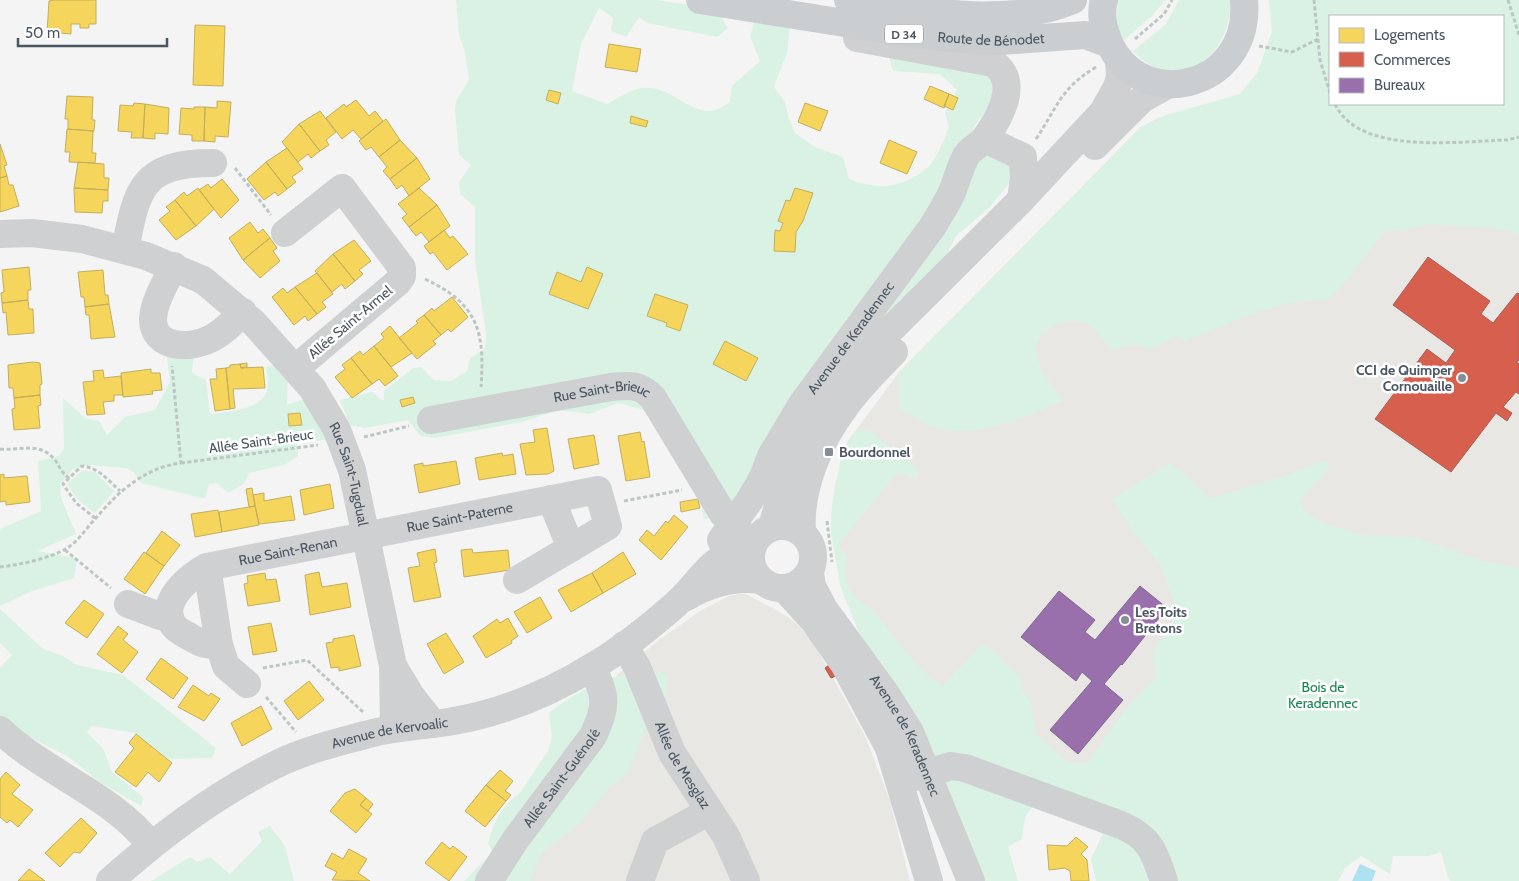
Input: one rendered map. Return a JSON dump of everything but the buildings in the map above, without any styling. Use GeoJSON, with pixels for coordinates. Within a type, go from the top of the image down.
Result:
{"type":"FeatureCollection","features":[{"type":"Feature","properties":{"kind":"main road","name":"Route de Bénodet"},"geometry":{"type":"LineString","coordinates":[[700,0],[903,34],[943,38],[1000,41],[1085,35],[1115,52],[1133,72],[1150,81],[1169,84],[1192,82],[1212,73],[1229,58],[1238,43],[1246,17],[1244,0]]}},
{"type":"Feature","properties":{"kind":"main road","name":"Route de Bénodet"},"geometry":{"type":"LineString","coordinates":[[848,0],[905,9],[987,15],[1030,11],[1073,0]]}},
{"type":"Feature","properties":{"kind":"main road"},"geometry":{"type":"LineString","coordinates":[[1104,0],[1103,27],[1115,52]]}},
{"type":"Feature","properties":{"kind":"street","name":"Route de Bénodet"},"geometry":{"type":"LineString","coordinates":[[783,13],[804,26],[816,30],[993,63],[1001,68],[1006,75],[1008,86],[998,115]]}},
{"type":"Feature","properties":{"kind":"street"},"geometry":{"type":"LineString","coordinates":[[746,537],[791,527],[802,532],[809,541],[821,571],[786,589],[768,586],[760,580],[752,566],[746,537],[785,476],[796,447],[829,395],[844,376],[1021,200],[1103,112],[1117,87],[1120,77],[1115,52]]}},
{"type":"Feature","properties":{"kind":"street"},"geometry":{"type":"LineString","coordinates":[[802,532],[802,510],[811,472],[824,441],[844,407],[910,334],[1109,131],[1142,99],[1169,84]]}},
{"type":"Feature","properties":{"kind":"street","name":"Avenue de Keradennec"},"geometry":{"type":"LineString","coordinates":[[746,537],[771,456],[802,404],[933,226],[951,195],[967,155],[985,139],[998,115]]}},
{"type":"Feature","properties":{"kind":"street"},"geometry":{"type":"LineString","coordinates":[[985,139],[1023,157],[1024,172],[1021,200]]}},
{"type":"Feature","properties":{"kind":"street"},"geometry":{"type":"LineString","coordinates":[[125,250],[134,205],[143,186],[166,170],[191,164],[213,163]]}},
{"type":"Feature","properties":{"kind":"street","name":"Allée Saint-Armel"},"geometry":{"type":"LineString","coordinates":[[285,233],[342,188],[399,263],[402,276],[398,282],[296,368]]}},
{"type":"Feature","properties":{"kind":"street","name":"Rue Saint-Tugdual"},"geometry":{"type":"LineString","coordinates":[[0,234],[47,234],[82,238],[174,266],[215,288],[243,312],[296,368],[323,405],[342,442],[352,470],[393,666],[411,696],[433,724]]}},
{"type":"Feature","properties":{"kind":"street"},"geometry":{"type":"LineString","coordinates":[[174,266],[160,296],[153,318],[158,336],[170,343],[190,345],[205,341],[221,332],[243,312]]}},
{"type":"Feature","properties":{"kind":"street","name":"Rue Saint-Brieuc"},"geometry":{"type":"LineString","coordinates":[[431,420],[611,387],[637,386],[645,390],[653,398],[723,514],[746,537]]}},
{"type":"Feature","properties":{"kind":"street","name":"Rue Saint-Paterne"},"geometry":{"type":"LineString","coordinates":[[367,535],[598,490],[603,505]]}},
{"type":"Feature","properties":{"kind":"street"},"geometry":{"type":"LineString","coordinates":[[551,499],[571,548]]}},
{"type":"Feature","properties":{"kind":"street"},"geometry":{"type":"LineString","coordinates":[[517,580],[608,526],[603,505]]}},
{"type":"Feature","properties":{"kind":"street","name":"Rue Saint-Renan"},"geometry":{"type":"LineString","coordinates":[[170,617],[171,605],[179,588],[194,573],[207,566],[367,535]]}},
{"type":"Feature","properties":{"kind":"street","name":"Avenue de Kervoalic"},"geometry":{"type":"LineString","coordinates":[[110,881],[175,827],[217,798],[274,765],[382,731],[472,717],[518,703],[551,689],[592,667],[624,645],[678,602],[708,567],[746,537]]}},
{"type":"Feature","properties":{"kind":"street"},"geometry":{"type":"LineString","coordinates":[[207,566],[222,660],[241,679]]}},
{"type":"Feature","properties":{"kind":"street","name":"Avenue de Keradennec"},"geometry":{"type":"LineString","coordinates":[[821,571],[812,586],[824,609],[910,732],[928,772],[971,881]]}},
{"type":"Feature","properties":{"kind":"street","name":"Avenue de Kervoalic"},"geometry":{"type":"LineString","coordinates":[[678,602],[714,584],[736,579],[760,580]]}},
{"type":"Feature","properties":{"kind":"street","name":"Avenue de Keradennec"},"geometry":{"type":"LineString","coordinates":[[786,589],[814,621],[844,664],[889,748],[929,881]]}},
{"type":"Feature","properties":{"kind":"street"},"geometry":{"type":"LineString","coordinates":[[128,604],[160,616],[170,617],[174,626],[192,638],[206,645],[219,645]]}},
{"type":"Feature","properties":{"kind":"street","name":"Allée de Mesglaz"},"geometry":{"type":"LineString","coordinates":[[624,645],[637,667],[672,753],[726,836],[746,881]]}},
{"type":"Feature","properties":{"kind":"street","name":"Rue Saint-Tugdual"},"geometry":{"type":"LineString","coordinates":[[382,731],[393,666]]}},
{"type":"Feature","properties":{"kind":"street","name":"Allée Saint-Guénolé"},"geometry":{"type":"LineString","coordinates":[[489,881],[516,839],[593,736],[603,711],[604,692],[592,667]]}},
{"type":"Feature","properties":{"kind":"street"},"geometry":{"type":"LineString","coordinates":[[0,730],[54,770],[121,814],[151,845]]}},
{"type":"Feature","properties":{"kind":"street"},"geometry":{"type":"LineString","coordinates":[[900,781],[951,766],[965,768],[1137,832],[1148,842],[1164,881]]}},
{"type":"Feature","properties":{"kind":"street"},"geometry":{"type":"LineString","coordinates":[[640,881],[655,841],[710,810]]}},
{"type":"Feature","properties":{"kind":"street"},"geometry":{"type":"LineString","coordinates":[[121,814],[175,827]]}},
{"type":"Feature","properties":{"kind":"path"},"geometry":{"type":"LineString","coordinates":[[1023,157],[1066,89],[1075,80],[1164,14],[1172,0]]}},
{"type":"Feature","properties":{"kind":"path"},"geometry":{"type":"LineString","coordinates":[[1314,0],[1320,60],[1329,90]]}},
{"type":"Feature","properties":{"kind":"path"},"geometry":{"type":"LineString","coordinates":[[1508,0],[1519,35]]}},
{"type":"Feature","properties":{"kind":"path"},"geometry":{"type":"LineString","coordinates":[[1238,43],[1292,52],[1318,40]]}},
{"type":"Feature","properties":{"kind":"path"},"geometry":{"type":"LineString","coordinates":[[1336,105],[1344,119],[1370,134],[1388,140],[1507,140],[1519,137]]}},
{"type":"Feature","properties":{"kind":"path"},"geometry":{"type":"LineString","coordinates":[[213,163],[231,163],[285,233]]}},
{"type":"Feature","properties":{"kind":"path"},"geometry":{"type":"LineString","coordinates":[[402,276],[422,278],[446,289],[457,298],[475,320],[480,336],[483,360],[480,410]]}},
{"type":"Feature","properties":{"kind":"path"},"geometry":{"type":"LineString","coordinates":[[170,343],[181,463]]}},
{"type":"Feature","properties":{"kind":"path","name":"Allée Saint-Brieuc"},"geometry":{"type":"LineString","coordinates":[[65,550],[76,542],[120,491],[141,476],[172,464],[342,442],[431,420]]}},
{"type":"Feature","properties":{"kind":"path"},"geometry":{"type":"LineString","coordinates":[[0,449],[36,447],[54,460],[60,471],[68,478]]}},
{"type":"Feature","properties":{"kind":"path"},"geometry":{"type":"LineString","coordinates":[[95,518],[76,503],[63,484],[68,478],[82,466],[90,467],[96,469],[120,491]]}},
{"type":"Feature","properties":{"kind":"path"},"geometry":{"type":"LineString","coordinates":[[603,505],[707,485]]}},
{"type":"Feature","properties":{"kind":"path"},"geometry":{"type":"LineString","coordinates":[[821,571],[828,512]]}},
{"type":"Feature","properties":{"kind":"path"},"geometry":{"type":"LineString","coordinates":[[0,567],[65,550],[128,604]]}},
{"type":"Feature","properties":{"kind":"path"},"geometry":{"type":"LineString","coordinates":[[241,679],[307,660],[382,731]]}},
{"type":"Feature","properties":{"kind":"path"},"geometry":{"type":"LineString","coordinates":[[241,679],[256,684],[312,752]]}},
{"type":"Feature","properties":{"kind":"shaded area"},"geometry":{"type":"Polygon","coordinates":[[[1197,107],[1519,223],[1519,605],[1146,795],[954,747],[847,604],[840,584],[831,532],[832,506],[835,485],[848,441],[899,372],[1141,127],[1158,118],[1197,107]]]}},
{"type":"Feature","properties":{"kind":"shaded area"},"geometry":{"type":"Polygon","coordinates":[[[746,594],[785,615],[798,625],[815,645],[866,738],[890,801],[910,881],[495,881],[617,675],[659,640],[700,611],[729,596],[746,594]]]}},
{"type":"Feature","properties":{"kind":"green space"},"geometry":{"type":"Polygon","coordinates":[[[456,0],[657,0],[716,9],[728,28],[718,37],[647,23],[639,17],[626,37],[611,31],[613,18],[599,8],[581,44],[572,91],[607,104],[633,90],[652,88],[670,94],[701,110],[710,111],[718,109],[730,102],[732,86],[760,61],[750,36],[755,20],[790,27],[787,53],[774,87],[785,102],[795,133],[815,147],[843,157],[849,179],[870,185],[881,186],[901,183],[911,179],[929,166],[938,153],[949,127],[945,113],[957,90],[940,74],[893,71],[888,52],[990,66],[999,86],[990,106],[973,128],[975,153],[1003,140],[1017,174],[988,209],[956,236],[941,267],[811,408],[723,514],[704,519],[701,502],[672,443],[644,410],[618,403],[589,414],[559,410],[522,422],[435,438],[420,436],[408,420],[365,428],[350,425],[340,400],[372,392],[384,400],[384,391],[413,368],[421,367],[434,380],[451,381],[467,371],[470,358],[485,349],[486,333],[475,260],[475,207],[460,194],[459,182],[471,165],[459,155],[456,101],[469,80],[465,52],[459,35],[456,0]]]}},
{"type":"Feature","properties":{"kind":"green space"},"geometry":{"type":"Polygon","coordinates":[[[1118,0],[1165,0],[1153,15],[1124,40],[1116,22],[1118,0]]]}},
{"type":"Feature","properties":{"kind":"green space"},"geometry":{"type":"Polygon","coordinates":[[[1179,0],[1230,0],[1228,20],[1222,39],[1212,54],[1199,64],[1183,71],[1167,71],[1150,65],[1133,51],[1166,24],[1179,0]]]}},
{"type":"Feature","properties":{"kind":"green space"},"geometry":{"type":"Polygon","coordinates":[[[1269,0],[1519,0],[1519,234],[1499,229],[1432,224],[1398,231],[1386,230],[1342,286],[1327,300],[1290,303],[1254,313],[1185,341],[1178,335],[1152,349],[1142,345],[1132,345],[1113,351],[1090,326],[1083,322],[1074,321],[1057,324],[1042,335],[1036,350],[1042,370],[1063,400],[1033,414],[1002,425],[986,429],[953,431],[932,426],[899,408],[899,373],[1141,127],[1169,114],[1240,94],[1257,73],[1272,32],[1269,0]]]}},
{"type":"Feature","properties":{"kind":"green space"},"geometry":{"type":"Polygon","coordinates":[[[166,349],[194,351],[192,373],[206,380],[210,414],[242,409],[258,402],[268,389],[266,367],[279,364],[288,374],[287,405],[304,399],[330,439],[297,443],[298,456],[284,465],[249,473],[244,484],[228,493],[217,483],[209,484],[205,499],[141,483],[133,472],[126,468],[90,465],[73,469],[60,484],[61,498],[76,534],[38,551],[77,558],[74,578],[32,591],[0,606],[0,529],[41,511],[38,461],[59,456],[64,448],[63,398],[85,418],[99,421],[107,435],[125,417],[155,410],[170,382],[166,349]]]}},
{"type":"Feature","properties":{"kind":"green space","name":"Bois de Keradennec"},"geometry":{"type":"Polygon","coordinates":[[[857,429],[870,431],[916,467],[919,474],[914,479],[898,472],[839,544],[847,559],[846,578],[851,592],[875,613],[906,652],[942,686],[984,643],[1020,677],[1022,690],[1031,703],[1036,734],[1069,763],[1087,763],[1128,706],[1156,677],[1153,650],[1171,629],[1174,602],[1161,566],[1133,531],[1112,499],[1170,463],[1211,498],[1276,479],[1325,460],[1330,468],[1299,501],[1305,511],[1320,522],[1362,535],[1414,537],[1483,561],[1519,568],[1519,881],[1451,881],[1448,878],[1441,852],[1429,856],[1393,856],[1390,874],[1361,856],[1345,868],[1338,881],[1096,881],[1091,859],[1106,827],[1035,806],[1026,816],[1022,839],[1008,847],[1018,881],[984,881],[860,636],[840,584],[831,532],[832,506],[841,458],[848,441],[857,429]]]}},
{"type":"Feature","properties":{"kind":"green space"},"geometry":{"type":"Polygon","coordinates":[[[83,470],[95,472],[114,491],[95,513],[77,499],[67,484],[83,470]]]}},
{"type":"Feature","properties":{"kind":"green space"},"geometry":{"type":"Polygon","coordinates":[[[0,609],[43,649],[63,656],[77,665],[123,675],[216,748],[212,758],[168,759],[135,733],[92,726],[87,732],[104,750],[112,772],[143,797],[141,806],[98,781],[67,756],[10,728],[2,740],[0,751],[0,668],[12,655],[0,643],[0,609]]]}},
{"type":"Feature","properties":{"kind":"green space"},"geometry":{"type":"Polygon","coordinates":[[[647,667],[668,675],[666,697],[646,728],[628,773],[610,787],[579,824],[542,853],[530,881],[464,881],[493,852],[488,844],[492,829],[499,816],[507,804],[519,794],[548,751],[552,736],[549,713],[571,697],[595,685],[647,667]]]}},
{"type":"Feature","properties":{"kind":"green space"},"geometry":{"type":"Polygon","coordinates":[[[270,826],[285,846],[294,881],[151,881],[190,857],[197,862],[210,857],[230,874],[262,841],[258,832],[270,826]]]}},
{"type":"Feature","properties":{"kind":"water"},"geometry":{"type":"Polygon","coordinates":[[[1360,864],[1376,871],[1372,881],[1352,881],[1360,864]]]}},
{"type":"Feature","properties":{"kind":"place","name":"CCI de Quimper Cornouaille"},"geometry":{"type":"Point","coordinates":[1462,378]}},
{"type":"Feature","properties":{"kind":"place","name":"Bourdonnel"},"geometry":{"type":"Point","coordinates":[829,452]}},
{"type":"Feature","properties":{"kind":"place","name":"Les Toits Bretons"},"geometry":{"type":"Point","coordinates":[1125,620]}}]}
